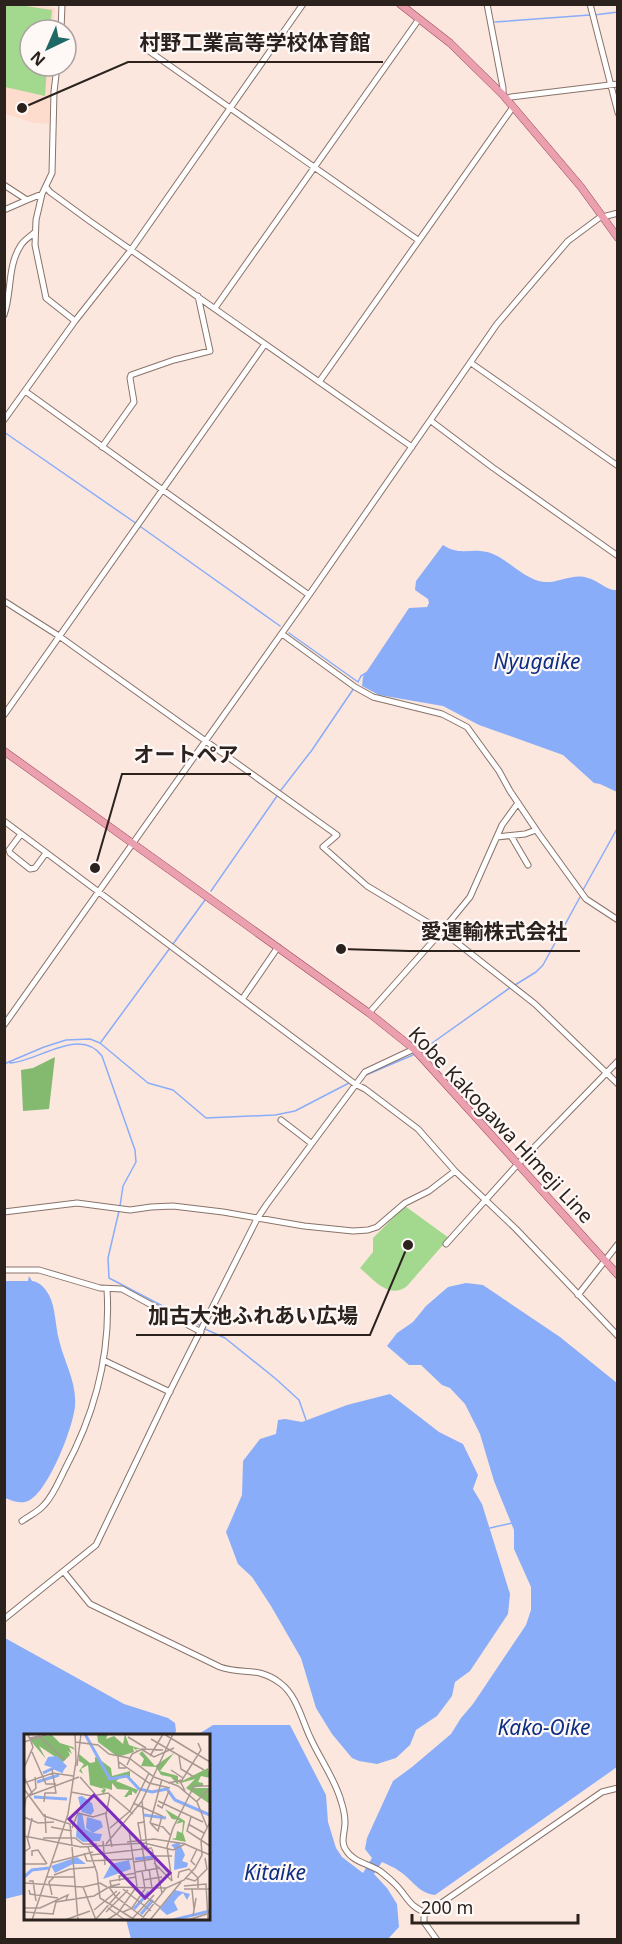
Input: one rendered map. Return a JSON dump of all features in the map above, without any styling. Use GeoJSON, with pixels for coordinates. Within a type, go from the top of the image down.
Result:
{"type":"FeatureCollection","features":[{"type":"Feature","properties":{"kind":"main road"},"geometry":{"type":"LineString","coordinates":[[400,4],[456,49],[504,97],[581,187],[618,238]]}},
{"type":"Feature","properties":{"kind":"main road","name":"Kobe Kakogawa Himeji Line"},"geometry":{"type":"LineString","coordinates":[[4,751],[369,1013],[414,1049],[618,1275]]}},
{"type":"Feature","properties":{"kind":"street"},"geometry":{"type":"LineString","coordinates":[[4,420],[75,321],[131,249],[303,4]]}},
{"type":"Feature","properties":{"kind":"street"},"geometry":{"type":"LineString","coordinates":[[487,4],[504,97],[618,84]]}},
{"type":"Feature","properties":{"kind":"street"},"geometry":{"type":"LineString","coordinates":[[590,4],[618,113]]}},
{"type":"Feature","properties":{"kind":"street"},"geometry":{"type":"LineString","coordinates":[[215,308],[419,19]]}},
{"type":"Feature","properties":{"kind":"street"},"geometry":{"type":"LineString","coordinates":[[146,49],[418,240]]}},
{"type":"Feature","properties":{"kind":"street"},"geometry":{"type":"LineString","coordinates":[[56,78],[52,173],[42,194],[36,220],[35,245],[46,298],[75,321]]}},
{"type":"Feature","properties":{"kind":"street"},"geometry":{"type":"LineString","coordinates":[[319,382],[513,107]]}},
{"type":"Feature","properties":{"kind":"street"},"geometry":{"type":"LineString","coordinates":[[4,185],[27,200]]}},
{"type":"Feature","properties":{"kind":"street"},"geometry":{"type":"LineString","coordinates":[[46,187],[412,447]]}},
{"type":"Feature","properties":{"kind":"street"},"geometry":{"type":"LineString","coordinates":[[4,210],[42,194]]}},
{"type":"Feature","properties":{"kind":"street"},"geometry":{"type":"LineString","coordinates":[[4,1025],[309,595],[497,324],[568,241],[599,218],[618,213]]}},
{"type":"Feature","properties":{"kind":"street"},"geometry":{"type":"LineString","coordinates":[[4,315],[11,273],[21,245],[35,232]]}},
{"type":"Feature","properties":{"kind":"street"},"geometry":{"type":"LineString","coordinates":[[102,447],[134,402],[131,375],[174,360],[210,351],[198,296]]}},
{"type":"Feature","properties":{"kind":"street"},"geometry":{"type":"LineString","coordinates":[[4,715],[265,344]]}},
{"type":"Feature","properties":{"kind":"street"},"geometry":{"type":"LineString","coordinates":[[471,363],[618,466]]}},
{"type":"Feature","properties":{"kind":"street"},"geometry":{"type":"LineString","coordinates":[[25,391],[309,595]]}},
{"type":"Feature","properties":{"kind":"street"},"geometry":{"type":"LineString","coordinates":[[431,421],[618,556]]}},
{"type":"Feature","properties":{"kind":"street"},"geometry":{"type":"LineString","coordinates":[[4,602],[59,636],[337,835],[323,847],[367,886],[442,931],[516,988],[618,1083]]}},
{"type":"Feature","properties":{"kind":"street"},"geometry":{"type":"LineString","coordinates":[[282,633],[355,687],[373,697],[442,714],[467,727],[499,771],[536,830],[586,899],[618,920]]}},
{"type":"Feature","properties":{"kind":"street"},"geometry":{"type":"LineString","coordinates":[[369,1013],[470,897],[502,825],[518,803]]}},
{"type":"Feature","properties":{"kind":"street"},"geometry":{"type":"LineString","coordinates":[[4,821],[418,1129],[455,1171],[516,1229],[618,1336]]}},
{"type":"Feature","properties":{"kind":"street"},"geometry":{"type":"LineString","coordinates":[[497,837],[536,830]]}},
{"type":"Feature","properties":{"kind":"street"},"geometry":{"type":"LineString","coordinates":[[21,834],[9,850],[30,869],[35,868],[46,853]]}},
{"type":"Feature","properties":{"kind":"street"},"geometry":{"type":"LineString","coordinates":[[511,836],[528,865]]}},
{"type":"Feature","properties":{"kind":"street"},"geometry":{"type":"LineString","coordinates":[[243,998],[278,947]]}},
{"type":"Feature","properties":{"kind":"street"},"geometry":{"type":"LineString","coordinates":[[4,1619],[96,1545],[257,1219],[365,1072],[414,1049]]}},
{"type":"Feature","properties":{"kind":"street"},"geometry":{"type":"LineString","coordinates":[[446,1244],[485,1199],[618,1061]]}},
{"type":"Feature","properties":{"kind":"street"},"geometry":{"type":"LineString","coordinates":[[281,1120],[311,1143]]}},
{"type":"Feature","properties":{"kind":"street"},"geometry":{"type":"LineString","coordinates":[[4,1212],[77,1203],[120,1209],[173,1206],[304,1226],[353,1231],[368,1230],[377,1227],[405,1203],[429,1191],[455,1171]]}},
{"type":"Feature","properties":{"kind":"street"},"geometry":{"type":"LineString","coordinates":[[578,1295],[618,1244]]}},
{"type":"Feature","properties":{"kind":"street"},"geometry":{"type":"LineString","coordinates":[[4,1270],[39,1269],[100,1288],[122,1289],[202,1329]]}},
{"type":"Feature","properties":{"kind":"street"},"geometry":{"type":"LineString","coordinates":[[21,1521],[44,1505],[79,1444],[92,1411],[108,1336],[107,1289]]}},
{"type":"Feature","properties":{"kind":"street"},"geometry":{"type":"LineString","coordinates":[[104,1360],[170,1392]]}},
{"type":"Feature","properties":{"kind":"street"},"geometry":{"type":"LineString","coordinates":[[64,1572],[90,1604],[220,1667],[233,1671],[258,1671],[282,1684],[296,1705],[338,1791],[345,1823],[343,1844],[346,1851],[354,1859],[380,1871],[409,1903],[424,1912],[427,1913],[603,1792],[618,1788]]}},
{"type":"Feature","properties":{"kind":"street"},"geometry":{"type":"LineString","coordinates":[[424,1912],[424,1922],[437,1940]]}},
{"type":"Feature","properties":{"kind":"shaded area"},"geometry":{"type":"Polygon","coordinates":[[[5,5],[37,5],[55,8],[55,18],[18,18],[18,78],[51,78],[49,124],[34,123],[5,114],[5,5]]]}},
{"type":"Feature","properties":{"kind":"green space"},"geometry":{"type":"Polygon","coordinates":[[[5,4],[52,10],[51,18],[18,18],[18,78],[46,78],[45,96],[5,87],[5,4]]]}},
{"type":"Feature","properties":{"kind":"green space"},"geometry":{"type":"Polygon","coordinates":[[[55,1057],[49,1109],[23,1111],[21,1070],[33,1068],[55,1057]]]}},
{"type":"Feature","properties":{"kind":"green space"},"geometry":{"type":"Polygon","coordinates":[[[405,1206],[449,1238],[407,1286],[394,1291],[376,1283],[360,1268],[373,1252],[373,1238],[405,1206]]]}},
{"type":"Feature","properties":{"kind":"water","name":"Nyugaike"},"geometry":{"type":"Polygon","coordinates":[[[443,545],[460,551],[481,551],[494,554],[525,575],[539,581],[551,582],[582,577],[617,590],[617,792],[594,783],[563,755],[479,725],[443,706],[379,695],[362,686],[363,677],[409,608],[427,607],[428,599],[415,590],[416,581],[443,545]]]}},
{"type":"Feature","properties":{"kind":"water"},"geometry":{"type":"Polygon","coordinates":[[[29,1276],[32,1281],[44,1288],[51,1300],[61,1348],[74,1389],[75,1406],[65,1443],[45,1484],[30,1500],[21,1502],[5,1498],[4,1281],[28,1281],[29,1276]]]}},
{"type":"Feature","properties":{"kind":"water","name":"Kako-Oike"},"geometry":{"type":"Polygon","coordinates":[[[466,1283],[483,1285],[560,1337],[617,1383],[617,1767],[435,1895],[424,1892],[404,1874],[382,1862],[374,1874],[397,1904],[399,1927],[388,1939],[131,1939],[126,1920],[210,1920],[210,1734],[199,1734],[213,1725],[290,1725],[326,1795],[328,1822],[336,1848],[342,1857],[363,1873],[372,1858],[365,1849],[367,1838],[393,1781],[451,1734],[526,1625],[531,1610],[531,1587],[514,1549],[514,1530],[494,1481],[480,1434],[465,1404],[450,1388],[442,1385],[421,1365],[409,1365],[387,1346],[397,1333],[413,1322],[426,1306],[448,1287],[466,1283]]]}},
{"type":"Feature","properties":{"kind":"water"},"geometry":{"type":"Polygon","coordinates":[[[390,1394],[439,1432],[463,1444],[478,1475],[473,1489],[482,1504],[510,1594],[508,1614],[470,1671],[455,1682],[452,1696],[437,1716],[416,1730],[410,1745],[396,1758],[377,1764],[352,1758],[332,1734],[316,1708],[301,1658],[252,1577],[238,1564],[226,1532],[242,1495],[243,1461],[260,1439],[276,1434],[278,1420],[302,1422],[347,1405],[390,1394]]]}},
{"type":"Feature","properties":{"kind":"water"},"geometry":{"type":"Polygon","coordinates":[[[5,1638],[124,1704],[168,1718],[175,1723],[176,1731],[175,1734],[24,1734],[24,1894],[5,1899],[5,1638]]]}},
{"type":"Feature","properties":{"kind":"waterway"},"geometry":{"type":"LineString","coordinates":[[594,15],[618,12]]}},
{"type":"Feature","properties":{"kind":"waterway"},"geometry":{"type":"LineString","coordinates":[[495,22],[590,15]]}},
{"type":"Feature","properties":{"kind":"waterway"},"geometry":{"type":"LineString","coordinates":[[4,432],[137,524]]}},
{"type":"Feature","properties":{"kind":"waterway"},"geometry":{"type":"LineString","coordinates":[[141,527],[280,626]]}},
{"type":"Feature","properties":{"kind":"waterway"},"geometry":{"type":"LineString","coordinates":[[289,633],[358,682],[366,673]]}},
{"type":"Feature","properties":{"kind":"waterway"},"geometry":{"type":"LineString","coordinates":[[281,790],[312,750],[354,688]]}},
{"type":"Feature","properties":{"kind":"waterway"},"geometry":{"type":"LineString","coordinates":[[211,891],[277,796]]}},
{"type":"Feature","properties":{"kind":"waterway"},"geometry":{"type":"LineString","coordinates":[[583,890],[618,827]]}},
{"type":"Feature","properties":{"kind":"waterway"},"geometry":{"type":"LineString","coordinates":[[515,985],[543,965],[580,897]]}},
{"type":"Feature","properties":{"kind":"waterway"},"geometry":{"type":"LineString","coordinates":[[173,944],[205,900]]}},
{"type":"Feature","properties":{"kind":"waterway"},"geometry":{"type":"LineString","coordinates":[[101,1042],[170,948]]}},
{"type":"Feature","properties":{"kind":"waterway"},"geometry":{"type":"LineString","coordinates":[[421,1051],[511,987]]}},
{"type":"Feature","properties":{"kind":"waterway"},"geometry":{"type":"LineString","coordinates":[[4,1064],[66,1040],[90,1039],[100,1043],[148,1083],[173,1090],[206,1118],[275,1115],[295,1111],[349,1083]]}},
{"type":"Feature","properties":{"kind":"waterway"},"geometry":{"type":"LineString","coordinates":[[10,1063],[58,1048],[82,1044],[93,1048],[102,1056],[135,1150],[136,1162],[123,1186],[120,1206]]}},
{"type":"Feature","properties":{"kind":"waterway"},"geometry":{"type":"LineString","coordinates":[[366,1075],[413,1055]]}},
{"type":"Feature","properties":{"kind":"waterway"},"geometry":{"type":"LineString","coordinates":[[119,1211],[108,1258],[109,1278],[201,1326]]}},
{"type":"Feature","properties":{"kind":"waterway"},"geometry":{"type":"LineString","coordinates":[[205,1329],[225,1338],[276,1379],[299,1400],[306,1420]]}},
{"type":"Feature","properties":{"kind":"waterway"},"geometry":{"type":"LineString","coordinates":[[490,1528],[512,1523]]}},
{"type":"Feature","properties":{"kind":"place","name":"村野工業高等学校体育館"},"geometry":{"type":"Point","coordinates":[22,108]}},
{"type":"Feature","properties":{"kind":"place","name":"オートペア"},"geometry":{"type":"Point","coordinates":[95,868]}},
{"type":"Feature","properties":{"kind":"place","name":"愛運輸株式会社"},"geometry":{"type":"Point","coordinates":[341,949]}},
{"type":"Feature","properties":{"kind":"place","name":"加古大池ふれあい広場"},"geometry":{"type":"Point","coordinates":[408,1245]}},
{"type":"Feature","properties":{"kind":"water label","name":"Kitaike"},"geometry":{"type":"Point","coordinates":[275,1873]}}]}
